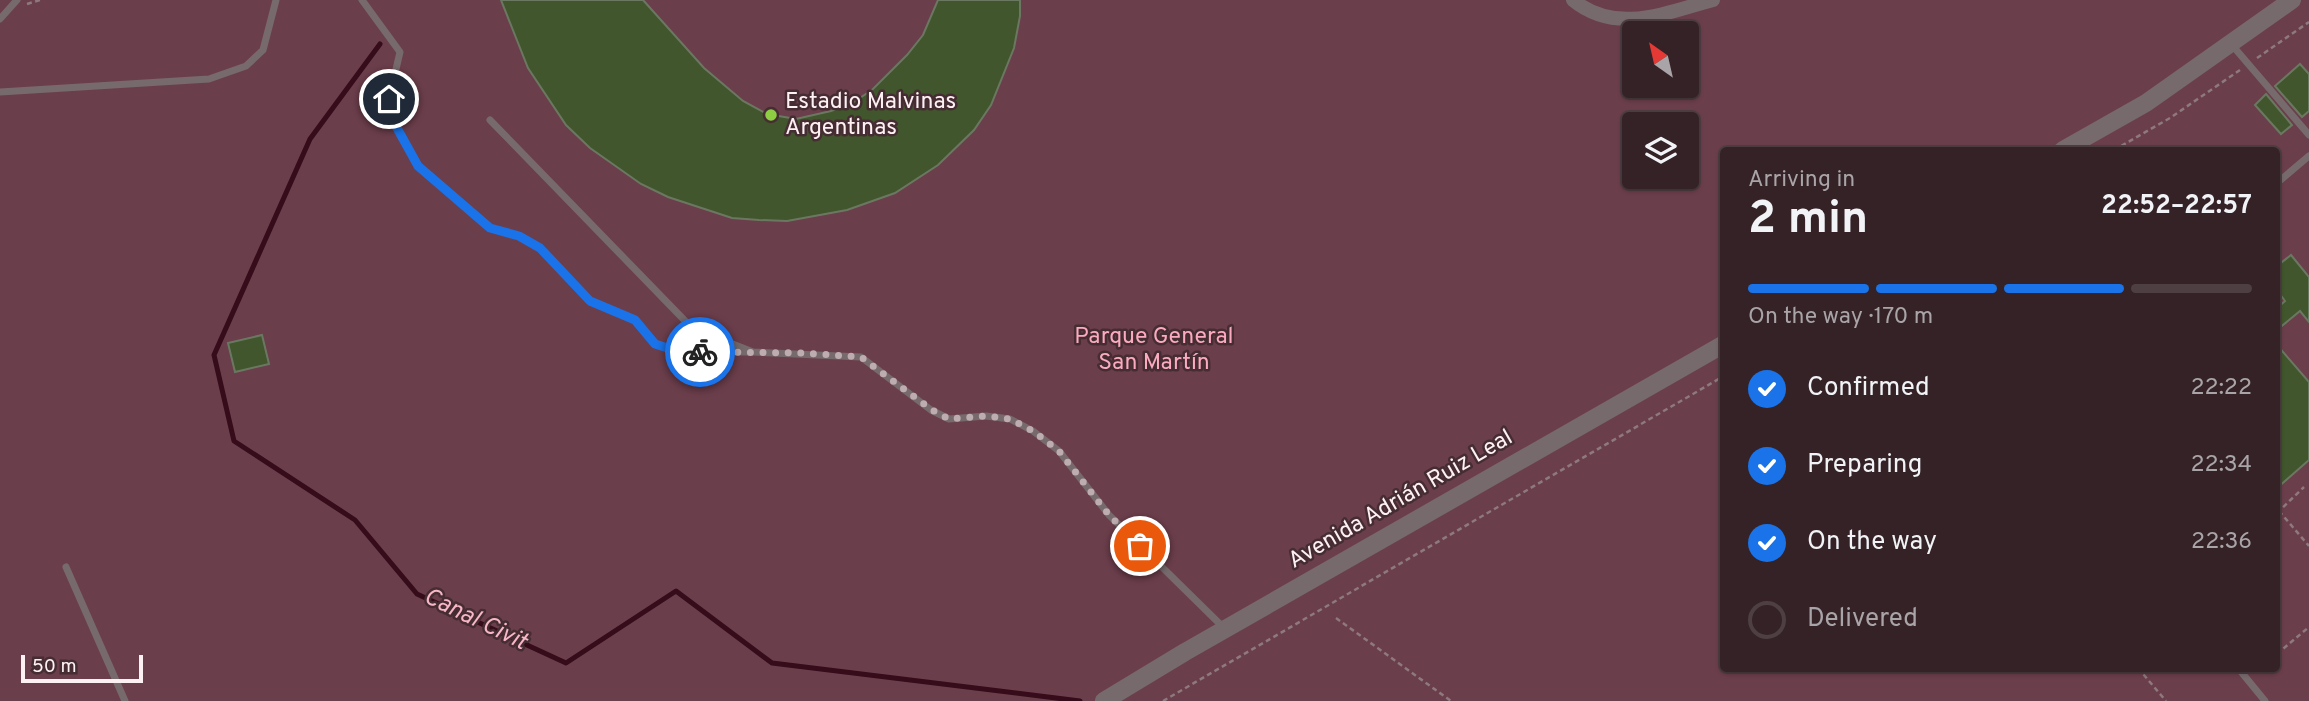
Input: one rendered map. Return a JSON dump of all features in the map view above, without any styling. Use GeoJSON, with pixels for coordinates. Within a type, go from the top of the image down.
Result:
{"type":"FeatureCollection","features":[{"type":"Feature","properties":{"kind":"street"},"geometry":{"type":"LineString","coordinates":[[1573,0],[1598,16],[1624,21],[1713,0]]}},
{"type":"Feature","properties":{"kind":"street"},"geometry":{"type":"LineString","coordinates":[[2068,147],[2146,103],[2292,0]]}},
{"type":"Feature","properties":{"kind":"street","name":"Avenida Adrián Ruiz Leal"},"geometry":{"type":"LineString","coordinates":[[1104,701],[1224,629],[1720,346]]}},
{"type":"Feature","properties":{"kind":"lane"},"geometry":{"type":"LineString","coordinates":[[0,19],[17,0]]}},
{"type":"Feature","properties":{"kind":"lane"},"geometry":{"type":"LineString","coordinates":[[0,92],[209,79],[246,66],[263,50],[276,0]]}},
{"type":"Feature","properties":{"kind":"lane"},"geometry":{"type":"LineString","coordinates":[[362,0],[400,52],[389,99],[392,119],[418,166],[490,228],[519,236],[540,248],[590,301],[635,320],[655,344],[680,352],[861,357],[932,410],[949,419],[986,416],[1010,419],[1033,431],[1059,451],[1109,515],[1224,629]]}},
{"type":"Feature","properties":{"kind":"lane"},"geometry":{"type":"LineString","coordinates":[[0,9],[9,10]]}},
{"type":"Feature","properties":{"kind":"lane"},"geometry":{"type":"LineString","coordinates":[[2231,45],[2309,135]]}},
{"type":"Feature","properties":{"kind":"lane"},"geometry":{"type":"LineString","coordinates":[[490,120],[692,328],[753,352]]}},
{"type":"Feature","properties":{"kind":"lane"},"geometry":{"type":"LineString","coordinates":[[2280,180],[2309,156]]}},
{"type":"Feature","properties":{"kind":"lane"},"geometry":{"type":"LineString","coordinates":[[66,567],[125,701]]}},
{"type":"Feature","properties":{"kind":"lane"},"geometry":{"type":"LineString","coordinates":[[2241,672],[2265,701]]}},
{"type":"Feature","properties":{"kind":"path"},"geometry":{"type":"LineString","coordinates":[[2119,147],[2170,118],[2309,22]]}},
{"type":"Feature","properties":{"kind":"path"},"geometry":{"type":"LineString","coordinates":[[1163,701],[1720,378]]}},
{"type":"Feature","properties":{"kind":"path"},"geometry":{"type":"LineString","coordinates":[[2280,510],[2304,487]]}},
{"type":"Feature","properties":{"kind":"path"},"geometry":{"type":"LineString","coordinates":[[2280,514],[2309,546]]}},
{"type":"Feature","properties":{"kind":"path"},"geometry":{"type":"LineString","coordinates":[[1336,618],[1451,701]]}},
{"type":"Feature","properties":{"kind":"path"},"geometry":{"type":"LineString","coordinates":[[2280,651],[2309,627]]}},
{"type":"Feature","properties":{"kind":"path"},"geometry":{"type":"LineString","coordinates":[[2141,672],[2166,701]]}},
{"type":"Feature","properties":{"kind":"green space","name":"Parque General San Martín"},"geometry":{"type":"Polygon","coordinates":[[[0,0],[2309,0],[2309,701],[0,701],[0,0]]]}},
{"type":"Feature","properties":{"kind":"building","name":"Estadio Malvinas Argentinas"},"geometry":{"type":"Polygon","coordinates":[[[501,0],[643,0],[704,68],[743,101],[767,114],[796,119],[852,103],[872,90],[923,35],[938,0],[1020,0],[1020,16],[1014,48],[991,105],[974,130],[938,165],[895,193],[847,210],[787,221],[732,218],[668,197],[641,184],[590,148],[566,125],[528,68],[501,0]]]}},
{"type":"Feature","properties":{"kind":"building"},"geometry":{"type":"Polygon","coordinates":[[[2300,64],[2309,74],[2309,111],[2302,117],[2275,86],[2300,64]]]}},
{"type":"Feature","properties":{"kind":"building"},"geometry":{"type":"Polygon","coordinates":[[[2266,94],[2292,125],[2281,134],[2255,105],[2266,94]]]}},
{"type":"Feature","properties":{"kind":"building"},"geometry":{"type":"Polygon","coordinates":[[[2291,255],[2309,277],[2309,322],[2300,311],[2280,328],[2280,305],[2285,301],[2280,294],[2280,264],[2291,255]]]}},
{"type":"Feature","properties":{"kind":"building"},"geometry":{"type":"Polygon","coordinates":[[[262,335],[269,364],[235,372],[228,343],[262,335]]]}},
{"type":"Feature","properties":{"kind":"building"},"geometry":{"type":"Polygon","coordinates":[[[2280,348],[2309,382],[2309,460],[2280,485],[2280,348]]]}},
{"type":"Feature","properties":{"kind":"waterway","name":"Canal Civit"},"geometry":{"type":"LineString","coordinates":[[380,44],[310,139],[214,355],[234,441],[355,520],[417,594],[566,663],[676,591],[772,663],[1080,701]]}},
{"type":"Feature","properties":{"kind":"way so far"},"geometry":{"type":"LineString","coordinates":[[700,352],[802,353],[861,357],[932,410],[949,419],[986,416],[1010,419],[1033,431],[1059,451],[1109,515],[1140,546]]}},
{"type":"Feature","properties":{"kind":"place","name":"Estadio Malvinas Argentinas"},"geometry":{"type":"Point","coordinates":[771,115]}},
{"type":"Feature","properties":{"kind":"route"},"geometry":{"type":"LineString","coordinates":[[389,99],[392,119],[418,166],[490,228],[519,236],[540,248],[590,301],[635,320],[655,344],[680,352],[700,352]]}}]}
